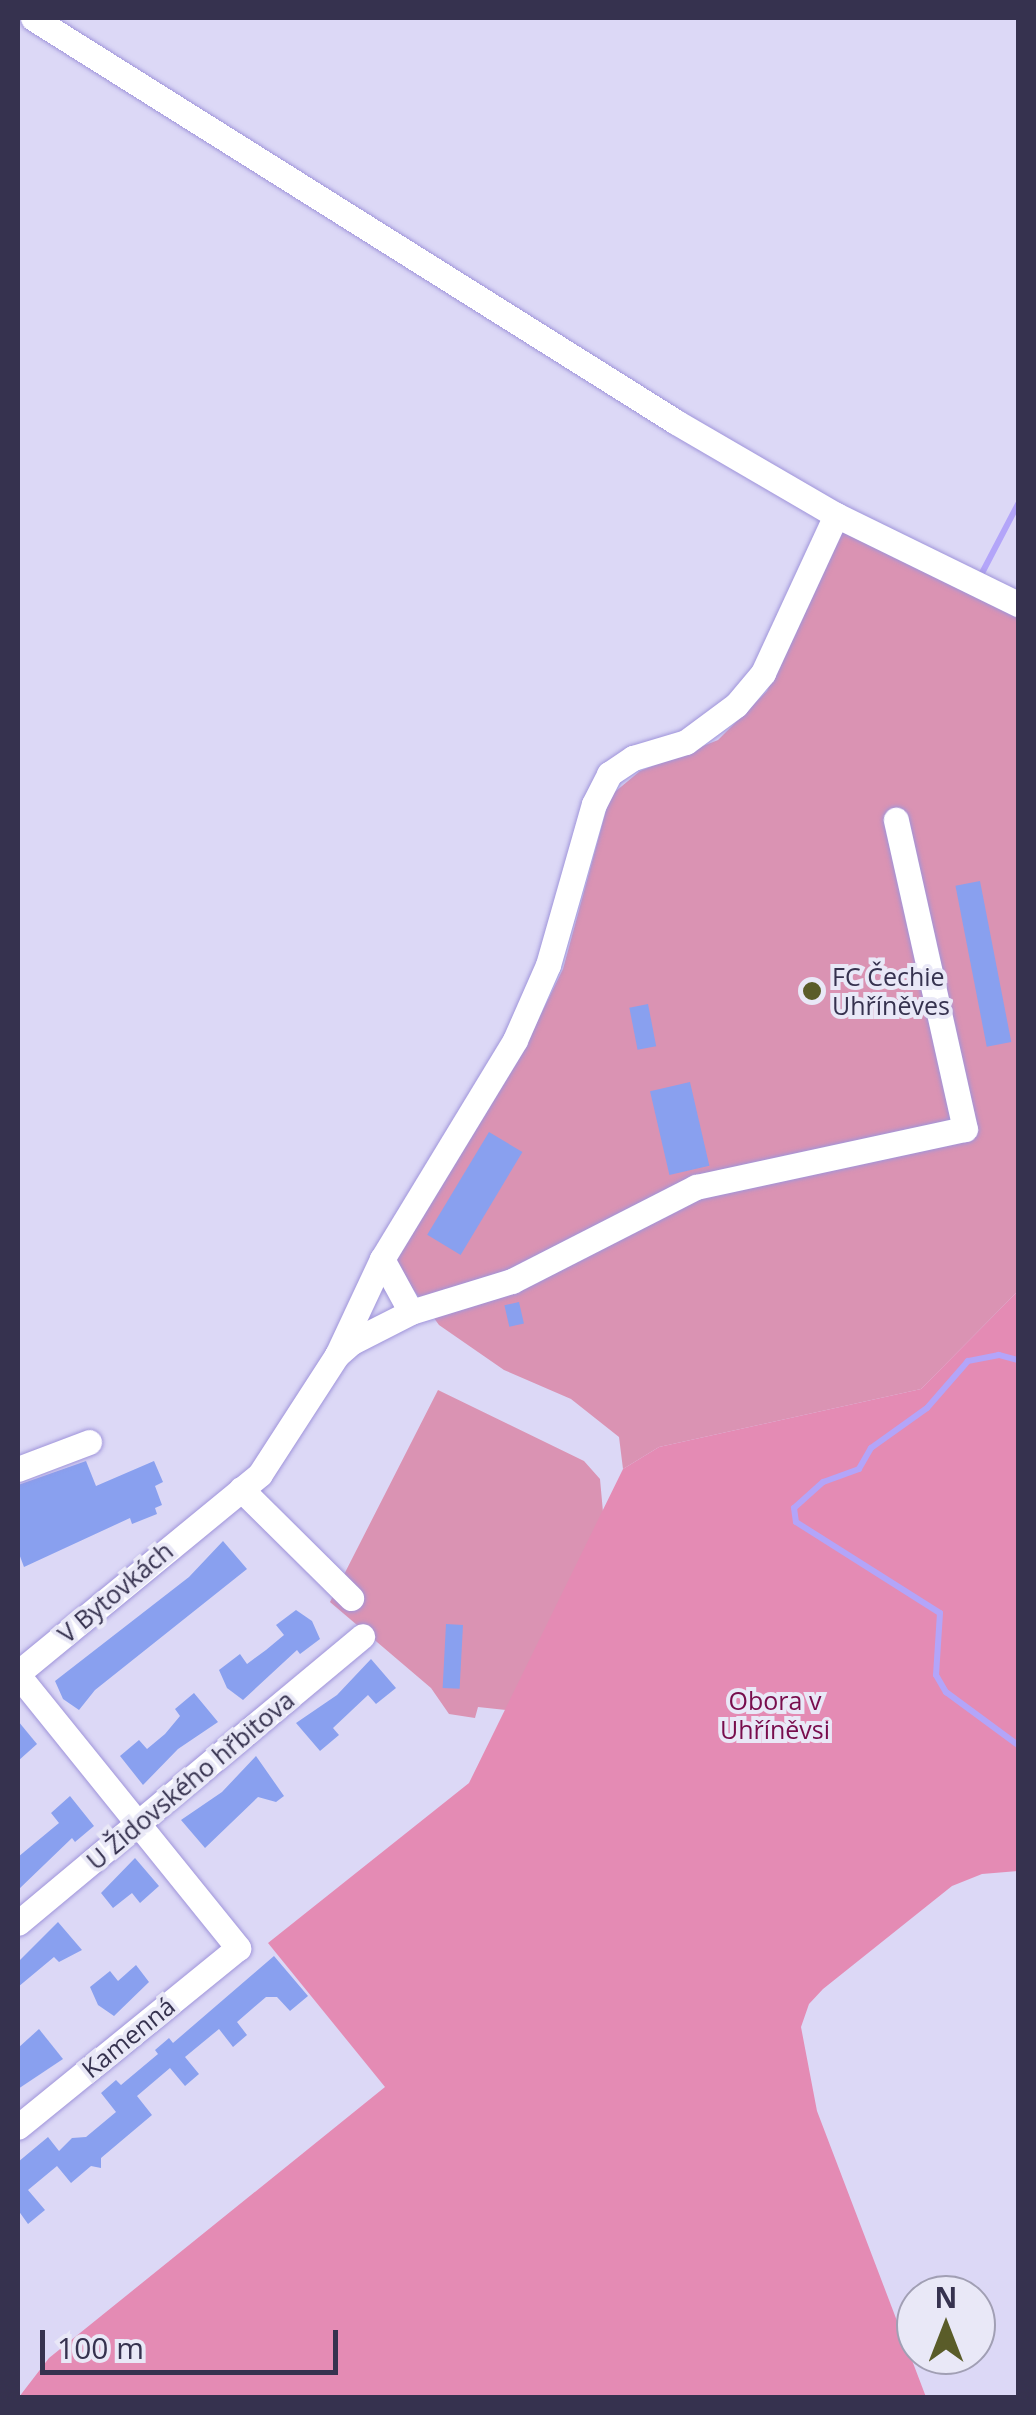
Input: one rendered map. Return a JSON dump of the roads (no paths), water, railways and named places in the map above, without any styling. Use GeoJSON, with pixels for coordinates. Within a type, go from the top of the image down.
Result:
{"type":"FeatureCollection","features":[{"type":"Feature","properties":{"kind":"street"},"geometry":{"type":"LineString","coordinates":[[33,18],[658,412],[836,515],[1018,604]]}},
{"type":"Feature","properties":{"kind":"street","name":"V Bytovkách"},"geometry":{"type":"LineString","coordinates":[[18,1674],[260,1474],[336,1355],[382,1259],[515,1040],[548,965],[594,804],[610,774],[633,758],[686,742],[736,705],[763,673],[836,515]]}},
{"type":"Feature","properties":{"kind":"street"},"geometry":{"type":"LineString","coordinates":[[336,1355],[411,1312],[512,1281],[696,1188],[965,1130],[896,820]]}},
{"type":"Feature","properties":{"kind":"street"},"geometry":{"type":"LineString","coordinates":[[382,1259],[411,1312]]}},
{"type":"Feature","properties":{"kind":"street"},"geometry":{"type":"LineString","coordinates":[[18,1469],[89,1442]]}},
{"type":"Feature","properties":{"kind":"street"},"geometry":{"type":"LineString","coordinates":[[241,1489],[351,1598]]}},
{"type":"Feature","properties":{"kind":"street","name":"U Židovského hřbitova"},"geometry":{"type":"LineString","coordinates":[[18,1923],[362,1636]]}},
{"type":"Feature","properties":{"kind":"street"},"geometry":{"type":"LineString","coordinates":[[18,1674],[139,1823]]}},
{"type":"Feature","properties":{"kind":"street","name":"Kamenná"},"geometry":{"type":"LineString","coordinates":[[18,2127],[238,1948],[139,1823]]}},
{"type":"Feature","properties":{"kind":"waterway"},"geometry":{"type":"LineString","coordinates":[[982,573],[1018,504]]}},
{"type":"Feature","properties":{"kind":"waterway"},"geometry":{"type":"LineString","coordinates":[[1018,1360],[999,1355],[968,1361],[927,1408],[871,1448],[859,1469],[823,1482],[794,1508],[796,1522],[940,1613],[936,1675],[946,1692],[1018,1745]]}},
{"type":"Feature","properties":{"kind":"place","name":"FC Čechie Uhříněves"},"geometry":{"type":"Point","coordinates":[812,991]}},
{"type":"Feature","properties":{"kind":"park label","name":"Obora v Uhříněvsi"},"geometry":{"type":"Point","coordinates":[775,1716]}}]}
